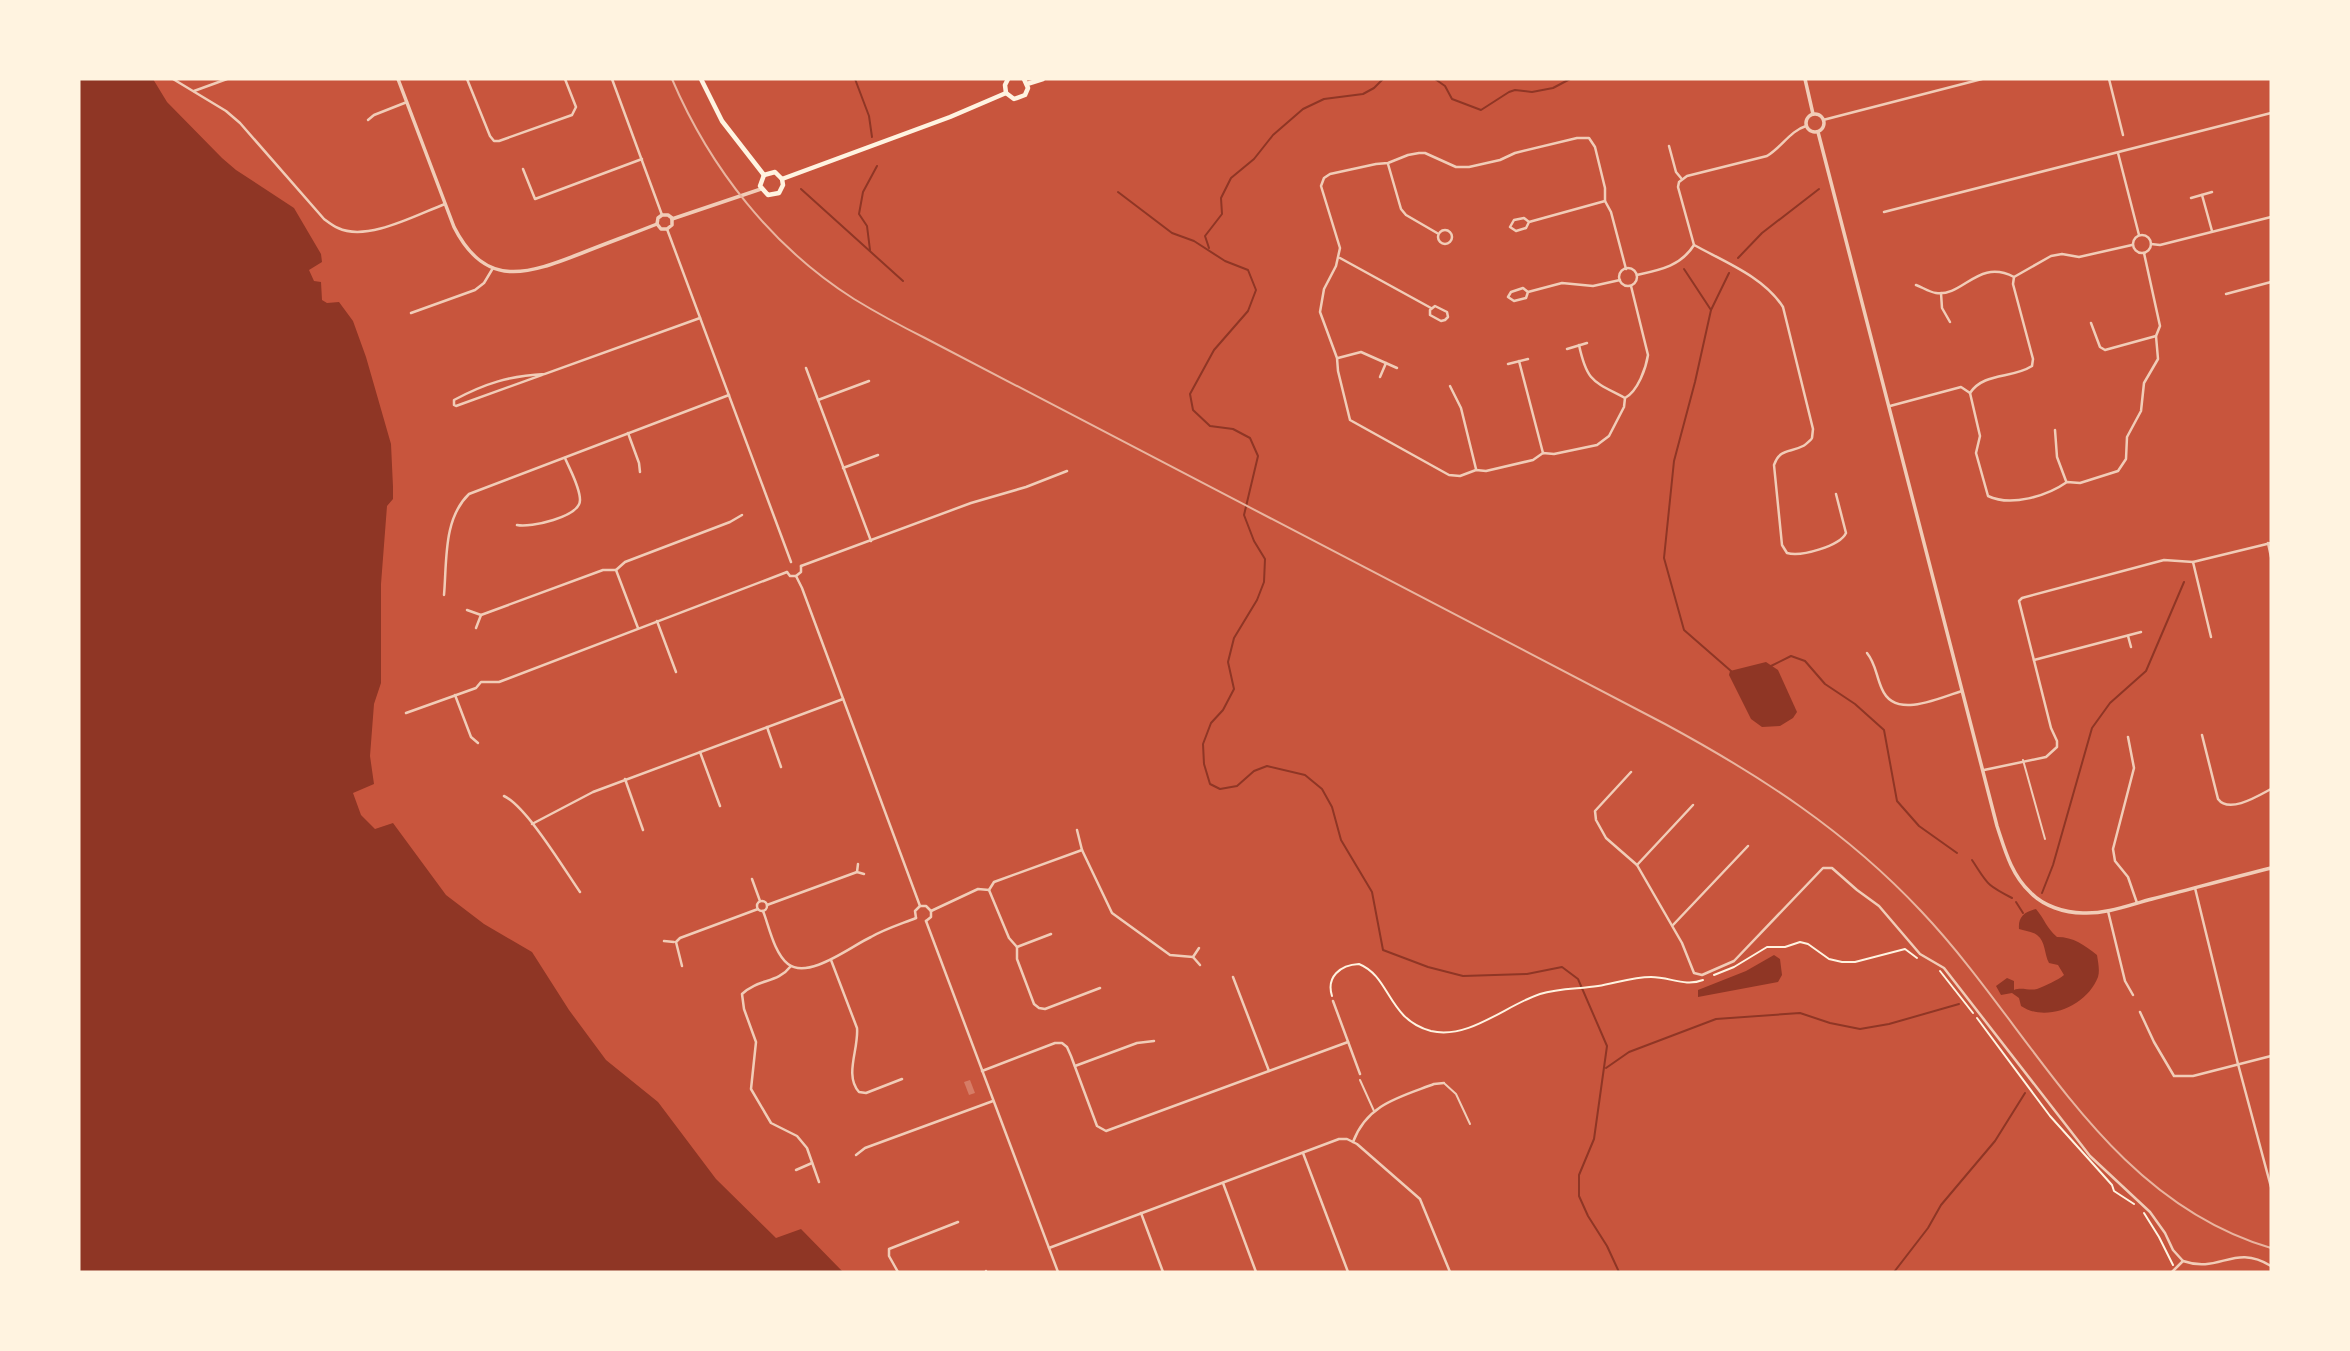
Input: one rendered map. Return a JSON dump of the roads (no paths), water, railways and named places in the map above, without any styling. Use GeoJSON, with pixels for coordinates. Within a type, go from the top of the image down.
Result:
{"type":"FeatureCollection","features":[{"type":"Feature","properties":{"kind":"main road"},"geometry":{"type":"LineString","coordinates":[[701,79],[722,121],[764,174]]}},
{"type":"Feature","properties":{"kind":"main road"},"geometry":{"type":"LineString","coordinates":[[1008,79],[1005,85],[1006,93],[1014,99],[1027,92],[1025,81],[1043,79]]}},
{"type":"Feature","properties":{"kind":"main road"},"geometry":{"type":"LineString","coordinates":[[782,179],[960,113],[1006,93]]}},
{"type":"Feature","properties":{"kind":"main road"},"geometry":{"type":"LineString","coordinates":[[775,172],[782,179],[783,188],[777,194],[768,195],[761,189],[760,181],[764,174],[775,172]]}},
{"type":"Feature","properties":{"kind":"street"},"geometry":{"type":"LineString","coordinates":[[173,79],[226,111],[250,134],[324,219],[338,229],[371,231],[445,204]]}},
{"type":"Feature","properties":{"kind":"street"},"geometry":{"type":"LineString","coordinates":[[194,91],[227,79]]}},
{"type":"Feature","properties":{"kind":"street"},"geometry":{"type":"LineString","coordinates":[[398,79],[463,244],[493,268],[517,272],[540,269],[657,224]]}},
{"type":"Feature","properties":{"kind":"street"},"geometry":{"type":"LineString","coordinates":[[467,79],[490,136],[494,141],[499,141],[572,115],[576,107],[565,79]]}},
{"type":"Feature","properties":{"kind":"street"},"geometry":{"type":"LineString","coordinates":[[612,79],[662,215]]}},
{"type":"Feature","properties":{"kind":"street"},"geometry":{"type":"LineString","coordinates":[[1805,79],[1813,114]]}},
{"type":"Feature","properties":{"kind":"street"},"geometry":{"type":"LineString","coordinates":[[1823,120],[1982,79]]}},
{"type":"Feature","properties":{"kind":"street"},"geometry":{"type":"LineString","coordinates":[[2109,79],[2123,135]]}},
{"type":"Feature","properties":{"kind":"street"},"geometry":{"type":"LineString","coordinates":[[368,120],[407,102]]}},
{"type":"Feature","properties":{"kind":"street"},"geometry":{"type":"LineString","coordinates":[[1884,212],[2271,113]]}},
{"type":"Feature","properties":{"kind":"street"},"geometry":{"type":"LineString","coordinates":[[1813,114],[1819,115],[1823,120],[1824,126],[1818,132],[1812,132],[1806,126],[1806,120],[1813,114]]}},
{"type":"Feature","properties":{"kind":"street"},"geometry":{"type":"LineString","coordinates":[[1806,126],[1797,129],[1767,156],[1687,176],[1678,187],[1695,245],[1745,273],[1777,298],[1783,307],[1814,429],[1812,438],[1803,446],[1784,451],[1777,457],[1774,465],[1782,545],[1787,553],[1794,555],[1843,540],[1846,533],[1836,494]]}},
{"type":"Feature","properties":{"kind":"street"},"geometry":{"type":"LineString","coordinates":[[1818,132],[1997,826],[2011,866],[2029,892],[2045,903],[2084,914],[2108,911],[2271,868]]}},
{"type":"Feature","properties":{"kind":"street"},"geometry":{"type":"LineString","coordinates":[[1625,398],[1624,407],[1604,441],[1597,445],[1554,454],[1543,453],[1534,460],[1476,471],[1460,477],[1449,475],[1350,420],[1337,358],[1328,338],[1320,307],[1324,289],[1340,257],[1339,241],[1321,186],[1324,178],[1330,174],[1388,163],[1408,155],[1425,153],[1456,167],[1469,167],[1585,137],[1594,141],[1605,188],[1605,201],[1611,212],[1626,269]]}},
{"type":"Feature","properties":{"kind":"street"},"geometry":{"type":"LineString","coordinates":[[1669,146],[1676,172],[1682,179]]}},
{"type":"Feature","properties":{"kind":"street"},"geometry":{"type":"LineString","coordinates":[[2118,153],[2139,235]]}},
{"type":"Feature","properties":{"kind":"street"},"geometry":{"type":"LineString","coordinates":[[523,169],[535,199],[642,159]]}},
{"type":"Feature","properties":{"kind":"street"},"geometry":{"type":"LineString","coordinates":[[1388,163],[1401,209],[1406,215],[1437,233]]}},
{"type":"Feature","properties":{"kind":"street"},"geometry":{"type":"LineString","coordinates":[[672,219],[761,189]]}},
{"type":"Feature","properties":{"kind":"street"},"geometry":{"type":"LineString","coordinates":[[2191,198],[2212,192]]}},
{"type":"Feature","properties":{"kind":"street"},"geometry":{"type":"LineString","coordinates":[[2202,195],[2212,231]]}},
{"type":"Feature","properties":{"kind":"street"},"geometry":{"type":"LineString","coordinates":[[1529,222],[1524,218],[1514,220],[1510,227],[1516,231],[1526,228],[1529,222],[1605,201]]}},
{"type":"Feature","properties":{"kind":"street"},"geometry":{"type":"LineString","coordinates":[[662,215],[668,215],[672,219],[672,225],[667,229],[661,229],[657,224],[662,215]]}},
{"type":"Feature","properties":{"kind":"street"},"geometry":{"type":"LineString","coordinates":[[2151,244],[2160,245],[2271,217]]}},
{"type":"Feature","properties":{"kind":"street"},"geometry":{"type":"LineString","coordinates":[[667,229],[791,562]]}},
{"type":"Feature","properties":{"kind":"street"},"geometry":{"type":"LineString","coordinates":[[1444,230],[1451,235],[1452,242],[1446,244],[1438,240],[1437,233],[1444,230]]}},
{"type":"Feature","properties":{"kind":"street"},"geometry":{"type":"LineString","coordinates":[[2139,235],[2147,236],[2151,244],[2149,250],[2144,253],[2134,250],[2132,244],[2139,235]]}},
{"type":"Feature","properties":{"kind":"street"},"geometry":{"type":"LineString","coordinates":[[2014,277],[2051,256],[2062,254],[2079,257],[2132,244]]}},
{"type":"Feature","properties":{"kind":"street"},"geometry":{"type":"LineString","coordinates":[[1637,275],[1678,263],[1695,245]]}},
{"type":"Feature","properties":{"kind":"street"},"geometry":{"type":"LineString","coordinates":[[1890,406],[1961,387],[1970,393],[1980,436],[1976,453],[1988,496],[1997,501],[2010,502],[2056,489],[2067,482],[2080,483],[2118,471],[2126,459],[2127,437],[2141,411],[2144,383],[2158,359],[2156,336],[2160,326],[2144,253]]}},
{"type":"Feature","properties":{"kind":"street"},"geometry":{"type":"LineString","coordinates":[[1340,257],[1431,308],[1435,306],[1446,310],[1448,317],[1441,321],[1430,314],[1431,308]]}},
{"type":"Feature","properties":{"kind":"street"},"geometry":{"type":"LineString","coordinates":[[411,313],[475,290],[485,283],[493,268]]}},
{"type":"Feature","properties":{"kind":"street"},"geometry":{"type":"LineString","coordinates":[[1626,269],[1632,269],[1637,275],[1636,283],[1631,286],[1623,285],[1620,280],[1620,275],[1626,269]]}},
{"type":"Feature","properties":{"kind":"street"},"geometry":{"type":"LineString","coordinates":[[1916,285],[1941,293],[1956,289],[1977,275],[1986,273],[2009,274],[2014,277]]}},
{"type":"Feature","properties":{"kind":"street"},"geometry":{"type":"LineString","coordinates":[[1970,393],[1980,381],[2025,371],[2032,366],[2033,359],[2013,284],[2014,277]]}},
{"type":"Feature","properties":{"kind":"street"},"geometry":{"type":"LineString","coordinates":[[1528,292],[1562,283],[1593,286],[1620,280]]}},
{"type":"Feature","properties":{"kind":"street"},"geometry":{"type":"LineString","coordinates":[[2225,294],[2271,282]]}},
{"type":"Feature","properties":{"kind":"street"},"geometry":{"type":"LineString","coordinates":[[1625,398],[1631,395],[1647,366],[1648,355],[1631,286]]}},
{"type":"Feature","properties":{"kind":"street"},"geometry":{"type":"LineString","coordinates":[[1523,288],[1528,292],[1526,298],[1514,302],[1508,299],[1511,292],[1523,288]]}},
{"type":"Feature","properties":{"kind":"street"},"geometry":{"type":"LineString","coordinates":[[1941,293],[1942,309],[1950,322]]}},
{"type":"Feature","properties":{"kind":"street"},"geometry":{"type":"LineString","coordinates":[[545,374],[515,375],[476,387],[454,400],[454,405],[456,406],[545,374],[700,318]]}},
{"type":"Feature","properties":{"kind":"street"},"geometry":{"type":"LineString","coordinates":[[2091,323],[2100,347],[2105,349],[2156,336]]}},
{"type":"Feature","properties":{"kind":"street"},"geometry":{"type":"LineString","coordinates":[[1567,349],[1587,343]]}},
{"type":"Feature","properties":{"kind":"street"},"geometry":{"type":"LineString","coordinates":[[1578,345],[1587,375],[1625,398]]}},
{"type":"Feature","properties":{"kind":"street"},"geometry":{"type":"LineString","coordinates":[[1337,358],[1362,352],[1397,368]]}},
{"type":"Feature","properties":{"kind":"street"},"geometry":{"type":"LineString","coordinates":[[1508,364],[1528,359]]}},
{"type":"Feature","properties":{"kind":"street"},"geometry":{"type":"LineString","coordinates":[[1519,361],[1543,453]]}},
{"type":"Feature","properties":{"kind":"street"},"geometry":{"type":"LineString","coordinates":[[1380,377],[1386,363]]}},
{"type":"Feature","properties":{"kind":"street"},"geometry":{"type":"LineString","coordinates":[[806,368],[871,541]]}},
{"type":"Feature","properties":{"kind":"street"},"geometry":{"type":"LineString","coordinates":[[818,400],[869,381]]}},
{"type":"Feature","properties":{"kind":"street"},"geometry":{"type":"LineString","coordinates":[[1450,386],[1461,408],[1476,471]]}},
{"type":"Feature","properties":{"kind":"street"},"geometry":{"type":"LineString","coordinates":[[443,595],[449,528],[461,502],[469,494],[729,395]]}},
{"type":"Feature","properties":{"kind":"street"},"geometry":{"type":"LineString","coordinates":[[2055,430],[2057,457],[2067,482]]}},
{"type":"Feature","properties":{"kind":"street"},"geometry":{"type":"LineString","coordinates":[[628,433],[640,472]]}},
{"type":"Feature","properties":{"kind":"street"},"geometry":{"type":"LineString","coordinates":[[844,468],[878,455]]}},
{"type":"Feature","properties":{"kind":"street"},"geometry":{"type":"LineString","coordinates":[[517,525],[536,525],[572,513],[579,507],[581,499],[565,458]]}},
{"type":"Feature","properties":{"kind":"street"},"geometry":{"type":"LineString","coordinates":[[801,566],[971,503],[1067,471]]}},
{"type":"Feature","properties":{"kind":"street"},"geometry":{"type":"LineString","coordinates":[[467,610],[481,615],[603,570],[616,570],[625,562],[730,522],[742,514]]}},
{"type":"Feature","properties":{"kind":"street"},"geometry":{"type":"LineString","coordinates":[[1984,770],[2046,757],[2057,747],[2019,601],[2022,598],[2164,560],[2193,562],[2270,543],[2271,556]]}},
{"type":"Feature","properties":{"kind":"street"},"geometry":{"type":"LineString","coordinates":[[791,562],[797,562],[801,566],[801,572],[796,576],[790,576],[787,572],[787,566],[791,562]]}},
{"type":"Feature","properties":{"kind":"street"},"geometry":{"type":"LineString","coordinates":[[2193,562],[2211,638]]}},
{"type":"Feature","properties":{"kind":"street"},"geometry":{"type":"LineString","coordinates":[[616,570],[638,628]]}},
{"type":"Feature","properties":{"kind":"street"},"geometry":{"type":"LineString","coordinates":[[406,713],[476,688],[481,682],[499,682],[787,572]]}},
{"type":"Feature","properties":{"kind":"street"},"geometry":{"type":"LineString","coordinates":[[796,576],[919,906]]}},
{"type":"Feature","properties":{"kind":"street"},"geometry":{"type":"LineString","coordinates":[[476,628],[481,615]]}},
{"type":"Feature","properties":{"kind":"street"},"geometry":{"type":"LineString","coordinates":[[657,621],[676,672]]}},
{"type":"Feature","properties":{"kind":"street"},"geometry":{"type":"LineString","coordinates":[[2034,660],[2141,632]]}},
{"type":"Feature","properties":{"kind":"street"},"geometry":{"type":"LineString","coordinates":[[2128,636],[2131,647]]}},
{"type":"Feature","properties":{"kind":"street"},"geometry":{"type":"LineString","coordinates":[[1867,653],[1873,661],[1882,690],[1896,705],[1914,705],[1964,691]]}},
{"type":"Feature","properties":{"kind":"street"},"geometry":{"type":"LineString","coordinates":[[455,695],[471,737],[478,743]]}},
{"type":"Feature","properties":{"kind":"street"},"geometry":{"type":"LineString","coordinates":[[533,824],[593,792],[625,779],[843,699]]}},
{"type":"Feature","properties":{"kind":"street"},"geometry":{"type":"LineString","coordinates":[[767,727],[781,766]]}},
{"type":"Feature","properties":{"kind":"street"},"geometry":{"type":"LineString","coordinates":[[2202,735],[2218,799],[2222,804],[2228,806],[2271,789]]}},
{"type":"Feature","properties":{"kind":"street"},"geometry":{"type":"LineString","coordinates":[[2128,737],[2134,768],[2113,849],[2115,861],[2128,877],[2137,903]]}},
{"type":"Feature","properties":{"kind":"street"},"geometry":{"type":"LineString","coordinates":[[700,752],[720,806]]}},
{"type":"Feature","properties":{"kind":"street"},"geometry":{"type":"LineString","coordinates":[[1631,772],[1595,811],[1597,820],[1606,838],[1637,865],[1682,943],[1694,973],[1702,975],[1734,961],[1823,868],[1832,868],[1879,905],[1920,954],[1944,968],[2090,1156],[2150,1212],[2173,1250],[2183,1261],[2195,1265],[2251,1256],[2271,1266]]}},
{"type":"Feature","properties":{"kind":"street"},"geometry":{"type":"LineString","coordinates":[[625,779],[643,830]]}},
{"type":"Feature","properties":{"kind":"street"},"geometry":{"type":"LineString","coordinates":[[504,796],[512,800],[533,824],[580,892]]}},
{"type":"Feature","properties":{"kind":"street"},"geometry":{"type":"LineString","coordinates":[[1637,865],[1693,805]]}},
{"type":"Feature","properties":{"kind":"street"},"geometry":{"type":"LineString","coordinates":[[1077,830],[1082,850],[1112,913],[1170,955],[1193,957],[1200,965]]}},
{"type":"Feature","properties":{"kind":"street"},"geometry":{"type":"LineString","coordinates":[[1673,926],[1748,846]]}},
{"type":"Feature","properties":{"kind":"street"},"geometry":{"type":"LineString","coordinates":[[989,890],[994,882],[1082,850]]}},
{"type":"Feature","properties":{"kind":"street"},"geometry":{"type":"LineString","coordinates":[[857,872],[858,864]]}},
{"type":"Feature","properties":{"kind":"street"},"geometry":{"type":"LineString","coordinates":[[763,911],[767,905],[857,872],[864,874]]}},
{"type":"Feature","properties":{"kind":"street"},"geometry":{"type":"LineString","coordinates":[[752,879],[760,901]]}},
{"type":"Feature","properties":{"kind":"street"},"geometry":{"type":"LineString","coordinates":[[2195,887],[2271,1187]]}},
{"type":"Feature","properties":{"kind":"street"},"geometry":{"type":"LineString","coordinates":[[931,911],[978,889],[989,890]]}},
{"type":"Feature","properties":{"kind":"street"},"geometry":{"type":"LineString","coordinates":[[989,890],[1009,938],[1017,947],[1017,959],[1034,1004],[1045,1009],[1100,988]]}},
{"type":"Feature","properties":{"kind":"street"},"geometry":{"type":"LineString","coordinates":[[760,901],[767,905]]}},
{"type":"Feature","properties":{"kind":"street"},"geometry":{"type":"LineString","coordinates":[[758,909],[757,903],[760,901]]}},
{"type":"Feature","properties":{"kind":"street"},"geometry":{"type":"LineString","coordinates":[[919,906],[926,906],[931,911],[931,917],[926,922],[920,922],[916,918],[915,911],[919,906]]}},
{"type":"Feature","properties":{"kind":"street"},"geometry":{"type":"LineString","coordinates":[[664,941],[676,942],[680,938],[758,909],[763,911],[780,955],[791,966],[809,968],[872,936],[916,918]]}},
{"type":"Feature","properties":{"kind":"street"},"geometry":{"type":"LineString","coordinates":[[2108,911],[2125,981],[2133,995]]}},
{"type":"Feature","properties":{"kind":"street"},"geometry":{"type":"LineString","coordinates":[[926,922],[1058,1272]]}},
{"type":"Feature","properties":{"kind":"street"},"geometry":{"type":"LineString","coordinates":[[1017,947],[1051,934]]}},
{"type":"Feature","properties":{"kind":"street"},"geometry":{"type":"LineString","coordinates":[[676,942],[682,966]]}},
{"type":"Feature","properties":{"kind":"street"},"geometry":{"type":"LineString","coordinates":[[1193,957],[1199,948]]}},
{"type":"Feature","properties":{"kind":"street"},"geometry":{"type":"LineString","coordinates":[[831,959],[857,1028],[858,1038],[852,1068],[853,1086],[859,1092],[866,1093],[902,1079]]}},
{"type":"Feature","properties":{"kind":"street"},"geometry":{"type":"LineString","coordinates":[[791,966],[776,979],[759,981],[742,993],[744,1009],[757,1042],[751,1089],[771,1123],[797,1136],[807,1148],[819,1182]]}},
{"type":"Feature","properties":{"kind":"street"},"geometry":{"type":"LineString","coordinates":[[1233,978],[1269,1071]]}},
{"type":"Feature","properties":{"kind":"street"},"geometry":{"type":"LineString","coordinates":[[1333,1001],[1360,1074]]}},
{"type":"Feature","properties":{"kind":"street"},"geometry":{"type":"LineString","coordinates":[[2140,1012],[2174,1076],[2193,1076],[2271,1056]]}},
{"type":"Feature","properties":{"kind":"street"},"geometry":{"type":"LineString","coordinates":[[1075,1066],[1137,1043],[1154,1041]]}},
{"type":"Feature","properties":{"kind":"street"},"geometry":{"type":"LineString","coordinates":[[982,1071],[1060,1043],[1067,1047],[1097,1126],[1106,1131],[1348,1042]]}},
{"type":"Feature","properties":{"kind":"street"},"geometry":{"type":"LineString","coordinates":[[1353,1142],[1374,1111],[1385,1102],[1434,1084],[1444,1083]]}},
{"type":"Feature","properties":{"kind":"street"},"geometry":{"type":"LineString","coordinates":[[856,1155],[865,1148],[993,1101]]}},
{"type":"Feature","properties":{"kind":"street"},"geometry":{"type":"LineString","coordinates":[[1049,1248],[1339,1139],[1346,1139],[1420,1199],[1450,1272]]}},
{"type":"Feature","properties":{"kind":"street"},"geometry":{"type":"LineString","coordinates":[[1303,1153],[1348,1272]]}},
{"type":"Feature","properties":{"kind":"street"},"geometry":{"type":"LineString","coordinates":[[796,1170],[812,1163]]}},
{"type":"Feature","properties":{"kind":"street"},"geometry":{"type":"LineString","coordinates":[[1223,1182],[1256,1272]]}},
{"type":"Feature","properties":{"kind":"street"},"geometry":{"type":"LineString","coordinates":[[1141,1213],[1163,1272]]}},
{"type":"Feature","properties":{"kind":"street"},"geometry":{"type":"LineString","coordinates":[[898,1272],[888,1249],[958,1222]]}},
{"type":"Feature","properties":{"kind":"street"},"geometry":{"type":"LineString","coordinates":[[2172,1272],[2183,1261]]}},
{"type":"Feature","properties":{"kind":"lane"},"geometry":{"type":"LineString","coordinates":[[2023,760],[2045,839]]}},
{"type":"Feature","properties":{"kind":"lane"},"geometry":{"type":"LineString","coordinates":[[1360,1080],[1374,1111]]}},
{"type":"Feature","properties":{"kind":"lane"},"geometry":{"type":"LineString","coordinates":[[1444,1083],[1456,1094],[1470,1124]]}},
{"type":"Feature","properties":{"kind":"waterway"},"geometry":{"type":"LineString","coordinates":[[855,79],[869,116],[872,137]]}},
{"type":"Feature","properties":{"kind":"waterway"},"geometry":{"type":"LineString","coordinates":[[1209,248],[1205,236],[1222,214],[1221,198],[1231,178],[1254,159],[1273,135],[1303,109],[1324,99],[1363,94],[1383,79]]}},
{"type":"Feature","properties":{"kind":"waterway"},"geometry":{"type":"LineString","coordinates":[[1435,79],[1445,86],[1452,99],[1481,110],[1509,92],[1553,88],[1570,79]]}},
{"type":"Feature","properties":{"kind":"waterway"},"geometry":{"type":"LineString","coordinates":[[870,250],[867,226],[859,214],[863,192],[877,166]]}},
{"type":"Feature","properties":{"kind":"waterway"},"geometry":{"type":"LineString","coordinates":[[801,189],[903,281]]}},
{"type":"Feature","properties":{"kind":"waterway"},"geometry":{"type":"LineString","coordinates":[[1738,258],[1762,233],[1819,189]]}},
{"type":"Feature","properties":{"kind":"waterway"},"geometry":{"type":"LineString","coordinates":[[1118,192],[1172,233],[1194,241],[1225,261],[1248,270],[1256,290],[1248,311],[1214,350],[1190,394],[1193,410],[1210,426],[1233,429],[1250,438],[1258,456],[1244,515],[1254,541],[1265,559],[1264,582],[1257,600],[1234,638],[1228,662],[1234,689],[1223,710],[1211,723],[1203,744],[1204,764],[1210,784],[1220,789],[1237,786],[1254,771],[1267,766],[1305,775],[1322,789],[1332,807],[1341,840],[1372,892],[1383,950],[1428,967],[1463,976],[1527,974],[1562,967],[1578,979],[1607,1046],[1594,1139],[1579,1175],[1579,1196],[1619,1272]]}},
{"type":"Feature","properties":{"kind":"waterway"},"geometry":{"type":"LineString","coordinates":[[1684,269],[1711,310]]}},
{"type":"Feature","properties":{"kind":"waterway"},"geometry":{"type":"LineString","coordinates":[[1729,273],[1711,310],[1674,461],[1664,558],[1684,630],[1731,671]]}},
{"type":"Feature","properties":{"kind":"waterway"},"geometry":{"type":"LineString","coordinates":[[2042,893],[2053,865],[2092,728],[2110,703],[2146,671],[2184,582]]}},
{"type":"Feature","properties":{"kind":"waterway"},"geometry":{"type":"LineString","coordinates":[[1771,666],[1791,656],[1805,661],[1825,684],[1855,704],[1884,730],[1897,801],[1919,826],[1957,853]]}},
{"type":"Feature","properties":{"kind":"waterway"},"geometry":{"type":"LineString","coordinates":[[1972,860],[1988,883],[2012,898]]}},
{"type":"Feature","properties":{"kind":"waterway"},"geometry":{"type":"LineString","coordinates":[[2016,902],[2023,913]]}},
{"type":"Feature","properties":{"kind":"waterway"},"geometry":{"type":"LineString","coordinates":[[1606,1068],[1629,1052],[1716,1019],[1800,1013],[1860,1029],[1889,1024],[1959,1004]]}},
{"type":"Feature","properties":{"kind":"waterway"},"geometry":{"type":"LineString","coordinates":[[1894,1272],[1928,1228],[1941,1205],[1995,1141],[2025,1093]]}},
{"type":"Feature","properties":{"kind":"railway"},"geometry":{"type":"LineString","coordinates":[[672,79],[705,144],[746,203],[796,255],[854,299],[1665,724],[1735,764],[1801,807],[1863,855],[1921,911],[1961,957],[2075,1105],[2116,1151],[2162,1191],[2213,1224],[2271,1248]]}}]}
